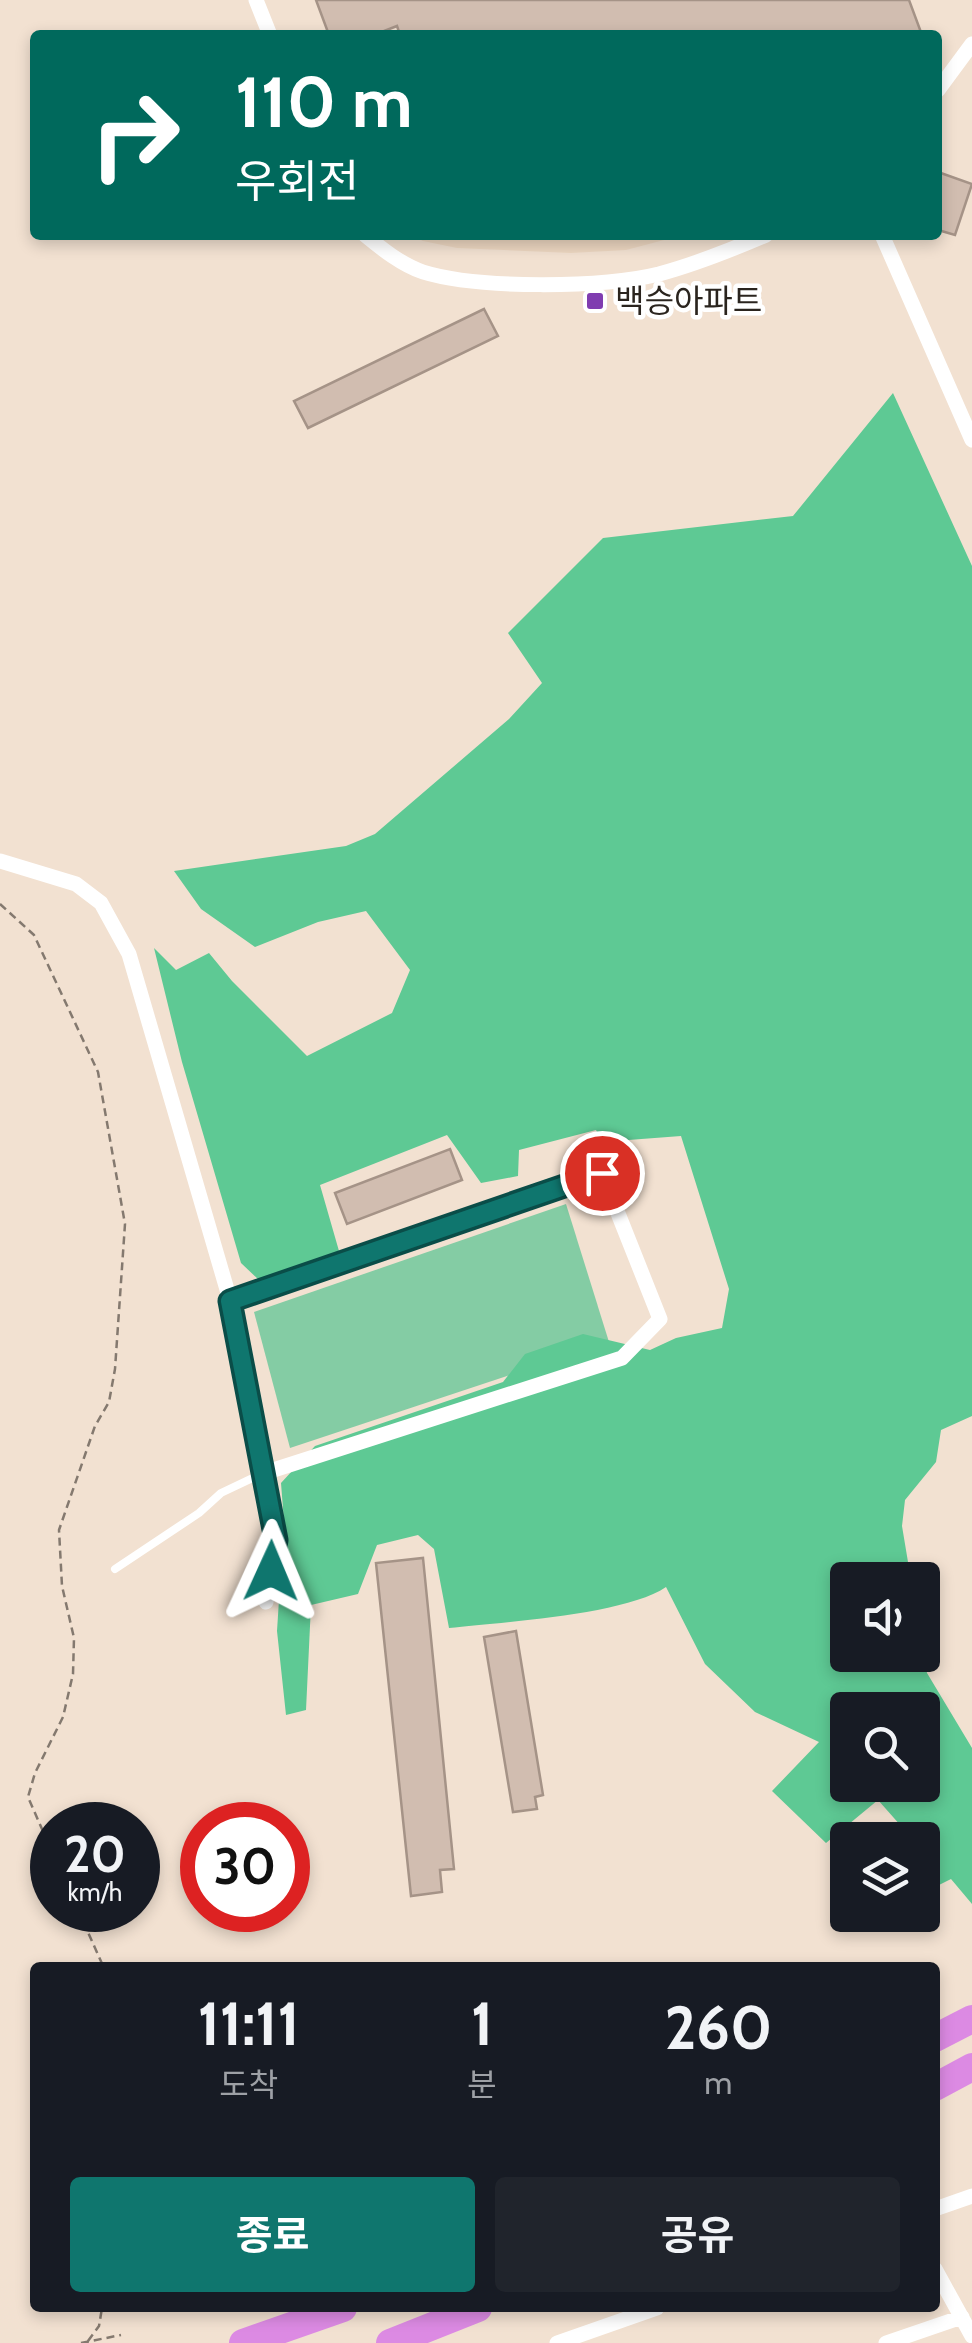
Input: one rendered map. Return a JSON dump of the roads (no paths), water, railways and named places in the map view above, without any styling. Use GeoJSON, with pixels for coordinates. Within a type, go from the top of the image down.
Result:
{"type":"FeatureCollection","features":[{"type":"Feature","properties":{"kind":"highway"},"geometry":{"type":"LineString","coordinates":[[940,2035],[972,2019]]}},
{"type":"Feature","properties":{"kind":"highway"},"geometry":{"type":"LineString","coordinates":[[940,2084],[972,2067]]}},
{"type":"Feature","properties":{"kind":"highway"},"geometry":{"type":"LineString","coordinates":[[243,2343],[332,2312]]}},
{"type":"Feature","properties":{"kind":"highway"},"geometry":{"type":"LineString","coordinates":[[390,2343],[468,2312]]}},
{"type":"Feature","properties":{"kind":"street"},"geometry":{"type":"LineString","coordinates":[[256,0],[268,30]]}},
{"type":"Feature","properties":{"kind":"street"},"geometry":{"type":"LineString","coordinates":[[942,85],[969,55]]}},
{"type":"Feature","properties":{"kind":"street"},"geometry":{"type":"LineString","coordinates":[[372,240],[422,272],[463,278],[594,284],[656,275],[754,240]]}},
{"type":"Feature","properties":{"kind":"street"},"geometry":{"type":"LineString","coordinates":[[884,240],[972,440]]}},
{"type":"Feature","properties":{"kind":"street"},"geometry":{"type":"LineString","coordinates":[[0,861],[76,884],[101,904],[129,954],[230,1301],[276,1540],[266,1602]]}},
{"type":"Feature","properties":{"kind":"street"},"geometry":{"type":"LineString","coordinates":[[230,1301],[602,1173],[660,1319],[622,1358],[261,1474]]}},
{"type":"Feature","properties":{"kind":"street"},"geometry":{"type":"LineString","coordinates":[[940,2207],[972,2196]]}},
{"type":"Feature","properties":{"kind":"street"},"geometry":{"type":"LineString","coordinates":[[940,2278],[972,2336]]}},
{"type":"Feature","properties":{"kind":"street"},"geometry":{"type":"LineString","coordinates":[[557,2343],[579,2339],[647,2312]]}},
{"type":"Feature","properties":{"kind":"street"},"geometry":{"type":"LineString","coordinates":[[886,2343],[962,2317]]}},
{"type":"Feature","properties":{"kind":"lane"},"geometry":{"type":"LineString","coordinates":[[115,1569],[198,1514],[221,1493],[261,1474]]}},
{"type":"Feature","properties":{"kind":"place","name":"백승아파트"},"geometry":{"type":"Point","coordinates":[595,301]}}]}
